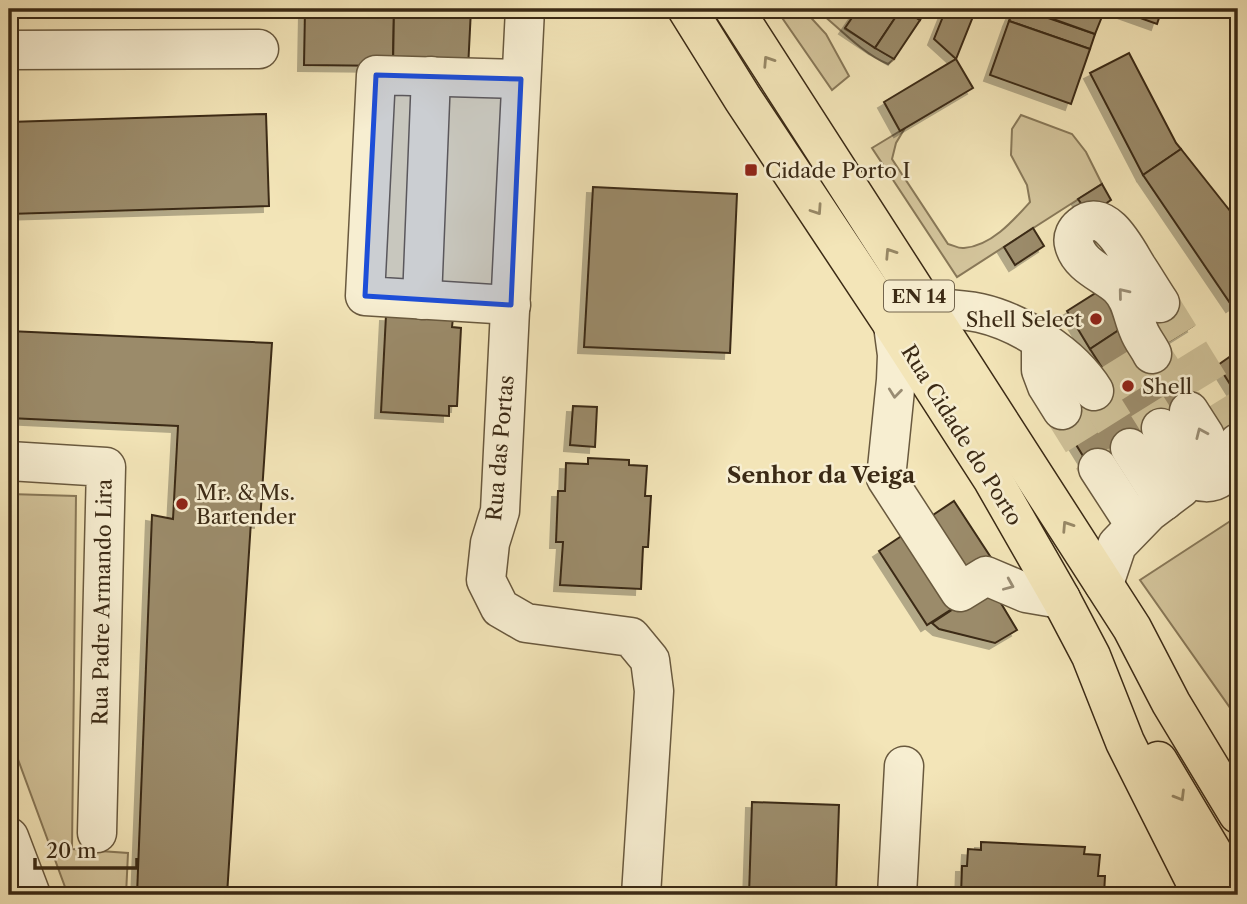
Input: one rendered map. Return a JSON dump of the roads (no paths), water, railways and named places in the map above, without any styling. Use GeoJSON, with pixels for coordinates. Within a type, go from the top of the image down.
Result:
{"type":"FeatureCollection","features":[{"type":"Feature","properties":{"kind":"main road","name":"Rua Cidade do Porto"},"geometry":{"type":"LineString","coordinates":[[687,9],[743,99],[909,316],[1104,584],[1238,814]]}},
{"type":"Feature","properties":{"kind":"main road","name":"Rua Cidade do Porto"},"geometry":{"type":"LineString","coordinates":[[734,9],[909,316],[993,480],[1091,656],[1181,796],[1238,895]]}},
{"type":"Feature","properties":{"kind":"main road","name":"Rua Cidade do Porto"},"geometry":{"type":"LineString","coordinates":[[1132,628],[1186,693],[1238,765]]}},
{"type":"Feature","properties":{"kind":"main road","name":"Rua Cidade do Porto"},"geometry":{"type":"LineString","coordinates":[[1091,656],[1125,742],[1202,895]]}},
{"type":"Feature","properties":{"kind":"street","name":"Rua das Portas"},"geometry":{"type":"LineString","coordinates":[[525,9],[500,511],[490,543],[486,580],[500,608],[526,623],[631,636],[650,660],[654,691],[641,895]]}},
{"type":"Feature","properties":{"kind":"street"},"geometry":{"type":"LineString","coordinates":[[9,50],[259,49]]}},
{"type":"Feature","properties":{"kind":"street"},"geometry":{"type":"LineString","coordinates":[[510,305],[365,296],[376,75],[522,79]]}},
{"type":"Feature","properties":{"kind":"street"},"geometry":{"type":"LineString","coordinates":[[422,300],[431,76]]}},
{"type":"Feature","properties":{"kind":"street"},"geometry":{"type":"LineString","coordinates":[[1144,347],[1130,303],[1121,289],[1088,265],[1079,255],[1073,243],[1076,230],[1086,222],[1097,221],[1108,225],[1120,238],[1160,303]]}},
{"type":"Feature","properties":{"kind":"street"},"geometry":{"type":"LineString","coordinates":[[1061,599],[1026,593],[986,576],[960,592],[886,478],[897,355],[909,316],[967,310],[1009,322],[1041,341],[1077,367],[1086,387]]}},
{"type":"Feature","properties":{"kind":"street"},"geometry":{"type":"LineString","coordinates":[[1104,584],[1117,545],[1135,525],[1177,489],[1206,449],[1205,436],[1160,429],[1177,489]]}},
{"type":"Feature","properties":{"kind":"street"},"geometry":{"type":"LineString","coordinates":[[1177,489],[1200,481],[1210,483],[1220,478],[1232,467],[1237,452],[1237,434]]}},
{"type":"Feature","properties":{"kind":"street","name":"Rua Padre Armando Lira"},"geometry":{"type":"LineString","coordinates":[[9,461],[106,467],[97,833]]}},
{"type":"Feature","properties":{"kind":"street"},"geometry":{"type":"LineString","coordinates":[[1098,468],[1135,525]]}},
{"type":"Feature","properties":{"kind":"street"},"geometry":{"type":"LineString","coordinates":[[897,895],[904,766]]}},
{"type":"Feature","properties":{"kind":"street"},"geometry":{"type":"LineString","coordinates":[[9,837],[32,895]]}},
{"type":"Feature","properties":{"kind":"tunnel"},"geometry":{"type":"LineString","coordinates":[[1160,303],[1234,423]]}},
{"type":"Feature","properties":{"kind":"tunnel"},"geometry":{"type":"LineString","coordinates":[[1152,354],[1189,411]]}},
{"type":"Feature","properties":{"kind":"tunnel"},"geometry":{"type":"LineString","coordinates":[[1117,358],[1161,428]]}},
{"type":"Feature","properties":{"kind":"tunnel"},"geometry":{"type":"LineString","coordinates":[[1094,391],[1130,448]]}},
{"type":"Feature","properties":{"kind":"tunnel"},"geometry":{"type":"LineString","coordinates":[[1062,410],[1098,468]]}},
{"type":"Feature","properties":{"kind":"place","name":"Cidade Porto I"},"geometry":{"type":"Point","coordinates":[751,170]}},
{"type":"Feature","properties":{"kind":"place","name":"Shell Select"},"geometry":{"type":"Point","coordinates":[1096,319]}},
{"type":"Feature","properties":{"kind":"place","name":"Shell"},"geometry":{"type":"Point","coordinates":[1128,386]}},
{"type":"Feature","properties":{"kind":"place","name":"Mr. & Ms. Bartender"},"geometry":{"type":"Point","coordinates":[182,504]}},
{"type":"Feature","properties":{"kind":"district","name":"Senhor da Veiga"},"geometry":{"type":"Point","coordinates":[821,475]}}]}
